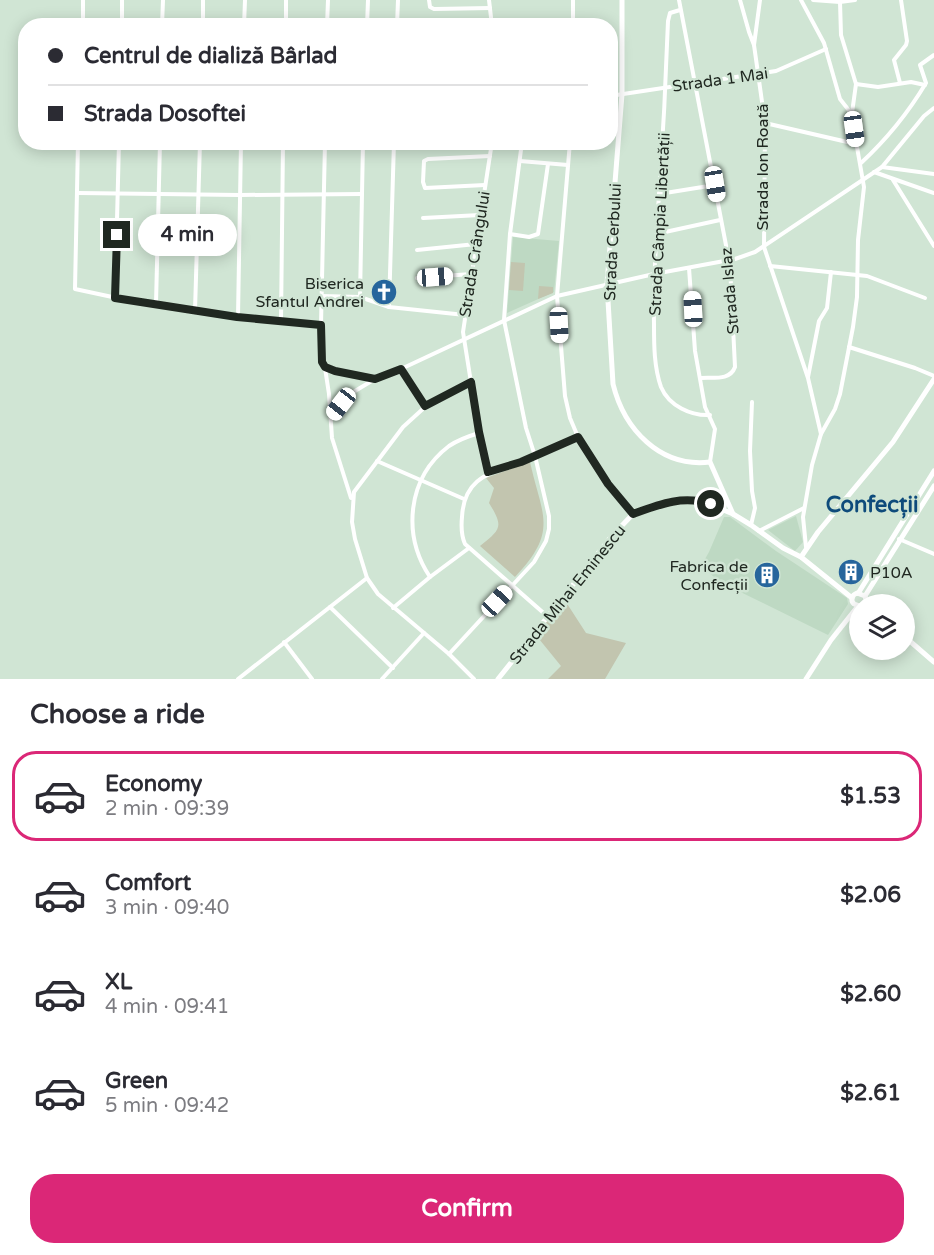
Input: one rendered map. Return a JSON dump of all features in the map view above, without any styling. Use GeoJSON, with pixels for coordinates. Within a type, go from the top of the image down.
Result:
{"type":"FeatureCollection","features":[{"type":"Feature","properties":{"kind":"main road","name":"Strada Cerbului"},"geometry":{"type":"LineString","coordinates":[[618,145],[622,94],[622,0]]}},
{"type":"Feature","properties":{"kind":"main road","name":"Strada Cerbului"},"geometry":{"type":"LineString","coordinates":[[618,150],[607,284],[613,384],[617,400],[627,420],[639,435],[660,451],[690,462],[710,462]]}},
{"type":"Feature","properties":{"kind":"main road"},"geometry":{"type":"LineString","coordinates":[[801,557],[892,442],[934,378]]}},
{"type":"Feature","properties":{"kind":"main road"},"geometry":{"type":"LineString","coordinates":[[710,462],[733,514]]}},
{"type":"Feature","properties":{"kind":"main road"},"geometry":{"type":"LineString","coordinates":[[864,594],[934,471]]}},
{"type":"Feature","properties":{"kind":"main road"},"geometry":{"type":"LineString","coordinates":[[896,537],[934,486]]}},
{"type":"Feature","properties":{"kind":"main road","name":"Strada Mihai Eminescu"},"geometry":{"type":"LineString","coordinates":[[498,679],[611,537],[633,514],[670,501],[690,499],[711,504],[733,514],[783,548],[801,557],[850,594]]}},
{"type":"Feature","properties":{"kind":"main road"},"geometry":{"type":"LineString","coordinates":[[806,679],[849,615]]}},
{"type":"Feature","properties":{"kind":"main road"},"geometry":{"type":"LineString","coordinates":[[915,646],[934,662]]}},
{"type":"Feature","properties":{"kind":"street"},"geometry":{"type":"LineString","coordinates":[[83,0],[83,18]]}},
{"type":"Feature","properties":{"kind":"street"},"geometry":{"type":"LineString","coordinates":[[122,18],[123,0]]}},
{"type":"Feature","properties":{"kind":"street"},"geometry":{"type":"LineString","coordinates":[[162,18],[163,0]]}},
{"type":"Feature","properties":{"kind":"street"},"geometry":{"type":"LineString","coordinates":[[203,0],[203,18]]}},
{"type":"Feature","properties":{"kind":"street"},"geometry":{"type":"LineString","coordinates":[[244,18],[245,0]]}},
{"type":"Feature","properties":{"kind":"street"},"geometry":{"type":"LineString","coordinates":[[286,0],[286,18]]}},
{"type":"Feature","properties":{"kind":"street"},"geometry":{"type":"LineString","coordinates":[[327,18],[328,0]]}},
{"type":"Feature","properties":{"kind":"street"},"geometry":{"type":"LineString","coordinates":[[367,18],[368,0]]}},
{"type":"Feature","properties":{"kind":"street"},"geometry":{"type":"LineString","coordinates":[[397,18],[398,0]]}},
{"type":"Feature","properties":{"kind":"street"},"geometry":{"type":"LineString","coordinates":[[429,0],[430,7],[434,9],[490,8]]}},
{"type":"Feature","properties":{"kind":"street"},"geometry":{"type":"LineString","coordinates":[[489,0],[491,18]]}},
{"type":"Feature","properties":{"kind":"street"},"geometry":{"type":"LineString","coordinates":[[573,0],[573,18]]}},
{"type":"Feature","properties":{"kind":"street","name":"Strada Islaz"},"geometry":{"type":"LineString","coordinates":[[678,0],[728,260],[735,367],[734,372],[729,376],[701,378]]}},
{"type":"Feature","properties":{"kind":"street"},"geometry":{"type":"LineString","coordinates":[[740,0],[754,45]]}},
{"type":"Feature","properties":{"kind":"street","name":"Strada Ion Roată"},"geometry":{"type":"LineString","coordinates":[[760,0],[754,45],[765,123],[764,247],[808,378],[821,434]]}},
{"type":"Feature","properties":{"kind":"street"},"geometry":{"type":"LineString","coordinates":[[801,0],[826,49],[840,99],[851,113]]}},
{"type":"Feature","properties":{"kind":"street"},"geometry":{"type":"LineString","coordinates":[[807,11],[813,0],[840,2],[855,0]]}},
{"type":"Feature","properties":{"kind":"street"},"geometry":{"type":"LineString","coordinates":[[900,83],[894,60],[907,41],[901,0]]}},
{"type":"Feature","properties":{"kind":"street"},"geometry":{"type":"LineString","coordinates":[[806,548],[804,508],[812,465],[821,434],[837,404],[855,313],[864,178],[851,113],[856,84],[841,35],[840,2]]}},
{"type":"Feature","properties":{"kind":"street","name":"Strada Câmpia Libertății"},"geometry":{"type":"LineString","coordinates":[[680,10],[670,13],[668,21],[654,274],[654,348],[662,390],[683,410],[700,415],[710,415]]}},
{"type":"Feature","properties":{"kind":"street","name":"Strada 1 Mai"},"geometry":{"type":"LineString","coordinates":[[618,95],[759,74],[786,67],[826,49]]}},
{"type":"Feature","properties":{"kind":"street"},"geometry":{"type":"LineString","coordinates":[[860,163],[903,118],[925,85],[926,81],[920,65],[934,55]]}},
{"type":"Feature","properties":{"kind":"street"},"geometry":{"type":"LineString","coordinates":[[856,84],[885,87],[910,82],[925,85]]}},
{"type":"Feature","properties":{"kind":"street"},"geometry":{"type":"LineString","coordinates":[[330,418],[355,391],[375,379],[557,296],[744,257],[764,247],[882,167],[924,116],[934,108]]}},
{"type":"Feature","properties":{"kind":"street"},"geometry":{"type":"LineString","coordinates":[[765,123],[856,144]]}},
{"type":"Feature","properties":{"kind":"street"},"geometry":{"type":"LineString","coordinates":[[78,150],[75,289],[195,311],[321,325]]}},
{"type":"Feature","properties":{"kind":"street"},"geometry":{"type":"LineString","coordinates":[[115,298],[119,150]]}},
{"type":"Feature","properties":{"kind":"street"},"geometry":{"type":"LineString","coordinates":[[156,304],[160,150]]}},
{"type":"Feature","properties":{"kind":"street"},"geometry":{"type":"LineString","coordinates":[[195,311],[200,150]]}},
{"type":"Feature","properties":{"kind":"street"},"geometry":{"type":"LineString","coordinates":[[237,317],[241,150]]}},
{"type":"Feature","properties":{"kind":"street"},"geometry":{"type":"LineString","coordinates":[[280,322],[283,150]]}},
{"type":"Feature","properties":{"kind":"street"},"geometry":{"type":"LineString","coordinates":[[325,150],[321,296],[322,362],[330,394],[333,445],[352,500],[355,540],[368,578],[378,594],[449,654],[474,679]]}},
{"type":"Feature","properties":{"kind":"street"},"geometry":{"type":"LineString","coordinates":[[360,297],[363,150]]}},
{"type":"Feature","properties":{"kind":"street"},"geometry":{"type":"LineString","coordinates":[[389,307],[394,150]]}},
{"type":"Feature","properties":{"kind":"street","name":"Strada Crângului"},"geometry":{"type":"LineString","coordinates":[[488,472],[464,339],[465,315],[491,150]]}},
{"type":"Feature","properties":{"kind":"street"},"geometry":{"type":"LineString","coordinates":[[449,654],[540,552],[549,529],[549,516],[526,428],[504,320],[510,234],[521,150]]}},
{"type":"Feature","properties":{"kind":"street"},"geometry":{"type":"LineString","coordinates":[[569,150],[557,296],[562,380],[568,411],[578,437],[608,484],[633,514]]}},
{"type":"Feature","properties":{"kind":"street"},"geometry":{"type":"LineString","coordinates":[[485,185],[425,188],[424,161],[490,156]]}},
{"type":"Feature","properties":{"kind":"street"},"geometry":{"type":"LineString","coordinates":[[520,161],[568,165]]}},
{"type":"Feature","properties":{"kind":"street"},"geometry":{"type":"LineString","coordinates":[[510,234],[533,237],[538,234],[548,164]]}},
{"type":"Feature","properties":{"kind":"street"},"geometry":{"type":"LineString","coordinates":[[882,167],[934,174]]}},
{"type":"Feature","properties":{"kind":"street"},"geometry":{"type":"LineString","coordinates":[[874,172],[934,193]]}},
{"type":"Feature","properties":{"kind":"street"},"geometry":{"type":"LineString","coordinates":[[893,180],[934,246]]}},
{"type":"Feature","properties":{"kind":"street"},"geometry":{"type":"LineString","coordinates":[[659,194],[715,184]]}},
{"type":"Feature","properties":{"kind":"street"},"geometry":{"type":"LineString","coordinates":[[78,193],[362,194]]}},
{"type":"Feature","properties":{"kind":"street"},"geometry":{"type":"LineString","coordinates":[[423,218],[480,214]]}},
{"type":"Feature","properties":{"kind":"street"},"geometry":{"type":"LineString","coordinates":[[656,234],[720,220]]}},
{"type":"Feature","properties":{"kind":"street"},"geometry":{"type":"LineString","coordinates":[[417,250],[476,244]]}},
{"type":"Feature","properties":{"kind":"street"},"geometry":{"type":"LineString","coordinates":[[770,267],[857,274],[877,278],[925,298]]}},
{"type":"Feature","properties":{"kind":"street"},"geometry":{"type":"LineString","coordinates":[[689,268],[695,351],[705,406],[715,429],[710,462]]}},
{"type":"Feature","properties":{"kind":"street"},"geometry":{"type":"LineString","coordinates":[[808,378],[819,321],[827,309],[831,272]]}},
{"type":"Feature","properties":{"kind":"street"},"geometry":{"type":"LineString","coordinates":[[417,278],[471,274]]}},
{"type":"Feature","properties":{"kind":"street"},"geometry":{"type":"LineString","coordinates":[[321,296],[360,297],[389,307],[465,315]]}},
{"type":"Feature","properties":{"kind":"street"},"geometry":{"type":"LineString","coordinates":[[849,347],[905,364],[934,378]]}},
{"type":"Feature","properties":{"kind":"street"},"geometry":{"type":"LineString","coordinates":[[325,367],[375,379]]}},
{"type":"Feature","properties":{"kind":"street"},"geometry":{"type":"LineString","coordinates":[[401,369],[425,406]]}},
{"type":"Feature","properties":{"kind":"street"},"geometry":{"type":"LineString","coordinates":[[352,500],[357,487],[403,427],[425,406],[471,382]]}},
{"type":"Feature","properties":{"kind":"street"},"geometry":{"type":"LineString","coordinates":[[751,525],[755,508],[750,451],[752,402]]}},
{"type":"Feature","properties":{"kind":"street"},"geometry":{"type":"LineString","coordinates":[[430,577],[417,555],[412,532],[413,506],[421,481],[434,461],[451,445],[479,432]]}},
{"type":"Feature","properties":{"kind":"street"},"geometry":{"type":"LineString","coordinates":[[548,616],[469,548],[461,534],[464,499],[488,472],[535,456],[578,437]]}},
{"type":"Feature","properties":{"kind":"street"},"geometry":{"type":"LineString","coordinates":[[377,461],[464,499]]}},
{"type":"Feature","properties":{"kind":"street"},"geometry":{"type":"LineString","coordinates":[[759,531],[804,508]]}},
{"type":"Feature","properties":{"kind":"street"},"geometry":{"type":"LineString","coordinates":[[896,537],[934,554]]}},
{"type":"Feature","properties":{"kind":"street"},"geometry":{"type":"LineString","coordinates":[[393,609],[469,548]]}},
{"type":"Feature","properties":{"kind":"street"},"geometry":{"type":"LineString","coordinates":[[238,679],[368,578]]}},
{"type":"Feature","properties":{"kind":"street"},"geometry":{"type":"LineString","coordinates":[[330,607],[393,668]]}},
{"type":"Feature","properties":{"kind":"street"},"geometry":{"type":"LineString","coordinates":[[382,679],[424,633]]}},
{"type":"Feature","properties":{"kind":"street"},"geometry":{"type":"LineString","coordinates":[[284,642],[312,679]]}},
{"type":"Feature","properties":{"kind":"shaded area"},"geometry":{"type":"Polygon","coordinates":[[[513,237],[559,241],[554,292],[507,313],[513,237]]]}},
{"type":"Feature","properties":{"kind":"shaded area"},"geometry":{"type":"Polygon","coordinates":[[[511,262],[525,263],[523,291],[509,290],[511,262]]]}},
{"type":"Feature","properties":{"kind":"shaded area"},"geometry":{"type":"Polygon","coordinates":[[[539,286],[553,287],[553,293],[538,299],[539,286]]]}},
{"type":"Feature","properties":{"kind":"shaded area"},"geometry":{"type":"Polygon","coordinates":[[[530,462],[544,522],[538,547],[515,577],[480,546],[498,527],[497,517],[489,503],[494,488],[486,478],[530,462]]]}},
{"type":"Feature","properties":{"kind":"shaded area"},"geometry":{"type":"Polygon","coordinates":[[[796,516],[803,542],[795,551],[768,530],[796,516]]]}},
{"type":"Feature","properties":{"kind":"shaded area"},"geometry":{"type":"Polygon","coordinates":[[[724,517],[730,517],[847,598],[848,604],[828,635],[720,582],[701,566],[724,517]]]}},
{"type":"Feature","properties":{"kind":"shaded area"},"geometry":{"type":"Polygon","coordinates":[[[564,599],[586,633],[626,643],[605,679],[548,679],[561,666],[535,634],[564,599]]]}},
{"type":"Feature","properties":{"kind":"place","name":"Biserica Sfantul Andrei"},"geometry":{"type":"Point","coordinates":[384,292]}},
{"type":"Feature","properties":{"kind":"place","name":"P10A"},"geometry":{"type":"Point","coordinates":[851,572]}},
{"type":"Feature","properties":{"kind":"place","name":"Fabrica de Confecții"},"geometry":{"type":"Point","coordinates":[767,575]}},
{"type":"Feature","properties":{"kind":"district","name":"Confecții"},"geometry":{"type":"Point","coordinates":[872,504]}},
{"type":"Feature","properties":{"kind":"route"},"geometry":{"type":"LineString","coordinates":[[117,235],[115,298],[237,317],[321,325],[322,362],[325,367],[375,379],[401,369],[425,406],[471,382],[488,472],[521,462],[578,437],[608,484],[633,514],[670,501],[690,499],[711,504]]}}]}
